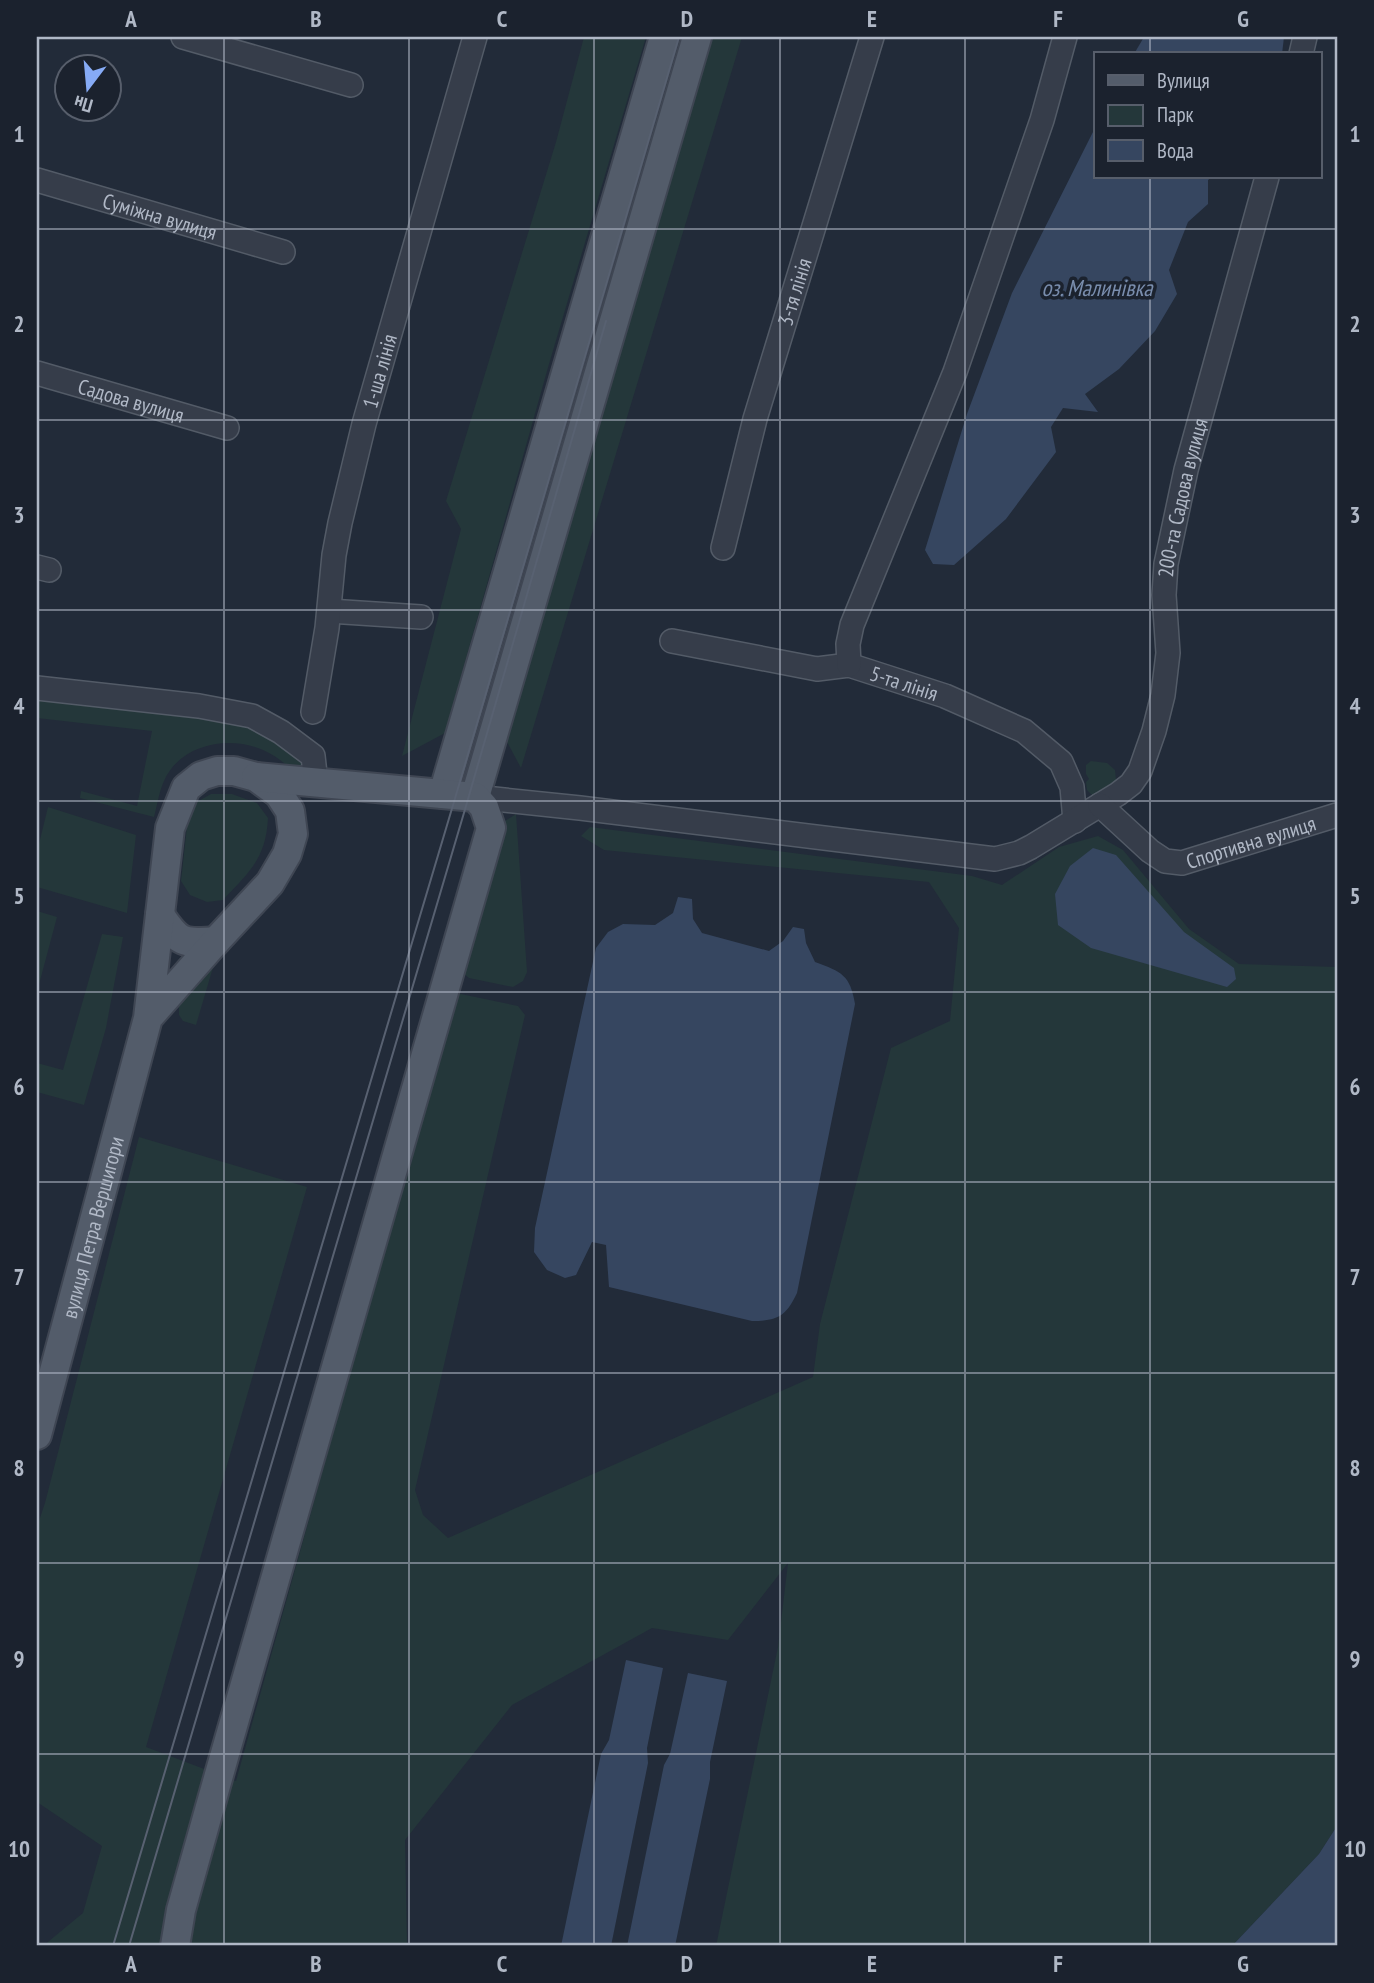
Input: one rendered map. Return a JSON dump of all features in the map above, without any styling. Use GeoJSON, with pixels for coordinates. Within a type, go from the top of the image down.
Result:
{"type":"FeatureCollection","features":[{"type":"Feature","properties":{"kind":"main road"},"geometry":{"type":"LineString","coordinates":[[443,794],[664,37]]}},
{"type":"Feature","properties":{"kind":"main road"},"geometry":{"type":"LineString","coordinates":[[475,797],[696,37]]}},
{"type":"Feature","properties":{"kind":"main road"},"geometry":{"type":"LineString","coordinates":[[175,1946],[181,1910],[224,1757],[491,828],[484,807],[475,797],[320,774],[289,782],[256,778],[234,771],[217,771],[201,776],[187,788],[170,828],[160,915],[180,940],[194,943],[216,941],[270,883],[287,854],[293,834],[290,811],[279,794],[256,778]]}},
{"type":"Feature","properties":{"kind":"main road"},"geometry":{"type":"LineString","coordinates":[[290,811],[302,796],[314,788],[320,774]]}},
{"type":"Feature","properties":{"kind":"main road","name":"вулиця Петра Вершигори"},"geometry":{"type":"LineString","coordinates":[[37,1435],[148,1018],[160,915]]}},
{"type":"Feature","properties":{"kind":"main road","name":"вулиця Петра Вершигори"},"geometry":{"type":"LineString","coordinates":[[148,1018],[216,941]]}},
{"type":"Feature","properties":{"kind":"street"},"geometry":{"type":"LineString","coordinates":[[183,37],[351,85]]}},
{"type":"Feature","properties":{"kind":"street","name":"1-ша лінія"},"geometry":{"type":"LineString","coordinates":[[313,712],[329,611],[334,555],[364,424],[475,37]]}},
{"type":"Feature","properties":{"kind":"street","name":"3-тя лінія"},"geometry":{"type":"LineString","coordinates":[[723,548],[755,419],[872,37]]}},
{"type":"Feature","properties":{"kind":"street"},"geometry":{"type":"LineString","coordinates":[[849,665],[848,644],[852,625],[955,372],[1042,120],[1065,37]]}},
{"type":"Feature","properties":{"kind":"street","name":"200-та Садова вулиця"},"geometry":{"type":"LineString","coordinates":[[475,797],[995,859],[1031,847],[1131,784],[1147,757],[1163,695],[1168,653],[1164,595],[1166,564],[1180,496],[1267,178]]}},
{"type":"Feature","properties":{"kind":"street","name":"Суміжна вулиця"},"geometry":{"type":"LineString","coordinates":[[37,180],[283,252]]}},
{"type":"Feature","properties":{"kind":"street","name":"Садова вулиця"},"geometry":{"type":"LineString","coordinates":[[37,373],[227,428]]}},
{"type":"Feature","properties":{"kind":"street"},"geometry":{"type":"LineString","coordinates":[[329,611],[421,617]]}},
{"type":"Feature","properties":{"kind":"street","name":"5-та лінія"},"geometry":{"type":"LineString","coordinates":[[672,641],[817,669],[849,665],[945,696],[1024,731],[1061,762],[1072,787],[1075,821]]}},
{"type":"Feature","properties":{"kind":"street"},"geometry":{"type":"LineString","coordinates":[[37,688],[199,706],[252,716],[281,732],[320,774]]}},
{"type":"Feature","properties":{"kind":"street","name":"Спортивна вулиця"},"geometry":{"type":"LineString","coordinates":[[1100,806],[1150,851],[1165,860],[1182,863],[1337,815]]}},
{"type":"Feature","properties":{"kind":"green space"},"geometry":{"type":"Polygon","coordinates":[[[584,37],[646,37],[549,364],[445,733],[402,756],[461,529],[446,501],[556,142],[584,37]]]}},
{"type":"Feature","properties":{"kind":"green space"},"geometry":{"type":"Polygon","coordinates":[[[710,37],[742,37],[521,768],[506,740],[710,37]]]}},
{"type":"Feature","properties":{"kind":"green space"},"geometry":{"type":"Polygon","coordinates":[[[37,695],[247,719],[301,755],[308,771],[298,776],[282,761],[263,750],[235,743],[221,743],[193,751],[171,768],[162,785],[154,817],[80,798],[81,791],[137,806],[152,731],[37,718],[37,695]]]}},
{"type":"Feature","properties":{"kind":"green space"},"geometry":{"type":"Polygon","coordinates":[[[1091,761],[1107,763],[1115,770],[1116,780],[1108,791],[1092,795],[1087,790],[1086,782],[1089,779],[1086,765],[1091,761]]]}},
{"type":"Feature","properties":{"kind":"green space"},"geometry":{"type":"Polygon","coordinates":[[[211,794],[232,794],[257,803],[268,818],[264,844],[254,864],[223,900],[207,902],[190,895],[181,881],[188,817],[195,803],[211,794]]]}},
{"type":"Feature","properties":{"kind":"green space"},"geometry":{"type":"Polygon","coordinates":[[[48,807],[136,835],[127,913],[37,887],[37,852],[48,807]]]}},
{"type":"Feature","properties":{"kind":"green space"},"geometry":{"type":"Polygon","coordinates":[[[516,814],[527,972],[523,981],[513,987],[469,978],[463,973],[502,823],[516,814]]]}},
{"type":"Feature","properties":{"kind":"green space"},"geometry":{"type":"Polygon","coordinates":[[[590,827],[972,876],[1002,885],[1059,847],[1098,836],[1123,850],[1189,929],[1239,964],[1337,967],[1337,1826],[1319,1854],[1232,1946],[716,1946],[778,1647],[788,1563],[728,1640],[652,1628],[512,1705],[405,1840],[407,1946],[43,1946],[83,1913],[102,1846],[37,1802],[37,1527],[139,1137],[307,1187],[146,1747],[236,1781],[456,993],[518,1006],[525,1015],[415,1490],[423,1515],[448,1538],[813,1377],[820,1324],[891,1048],[950,1021],[959,928],[929,882],[604,850],[581,836],[590,827]]]}},
{"type":"Feature","properties":{"kind":"green space"},"geometry":{"type":"Polygon","coordinates":[[[37,911],[57,917],[37,992],[37,911]]]}},
{"type":"Feature","properties":{"kind":"green space"},"geometry":{"type":"Polygon","coordinates":[[[102,934],[123,937],[106,1028],[84,1105],[37,1092],[37,1063],[63,1070],[102,934]]]}},
{"type":"Feature","properties":{"kind":"green space"},"geometry":{"type":"Polygon","coordinates":[[[214,964],[196,1025],[183,1021],[179,1015],[179,1006],[214,964]]]}},
{"type":"Feature","properties":{"kind":"water"},"geometry":{"type":"Polygon","coordinates":[[[1144,37],[1284,37],[1282,52],[1135,52],[1144,37]]]}},
{"type":"Feature","properties":{"kind":"water","name":"оз. Малинівка"},"geometry":{"type":"Polygon","coordinates":[[[1094,130],[1094,178],[1211,178],[1208,180],[1208,204],[1188,222],[1169,270],[1177,294],[1155,331],[1119,369],[1085,394],[1098,412],[1063,408],[1051,427],[1056,452],[1006,519],[954,565],[933,564],[925,550],[967,414],[1012,293],[1094,130]]]}},
{"type":"Feature","properties":{"kind":"water"},"geometry":{"type":"Polygon","coordinates":[[[1093,848],[1116,855],[1184,932],[1234,968],[1236,979],[1227,987],[1091,948],[1058,925],[1055,894],[1070,866],[1093,848]]]}},
{"type":"Feature","properties":{"kind":"water"},"geometry":{"type":"Polygon","coordinates":[[[678,897],[692,899],[693,919],[702,933],[769,951],[783,941],[793,927],[804,929],[806,943],[815,962],[843,976],[853,994],[855,1004],[797,1293],[785,1312],[768,1320],[752,1321],[609,1287],[606,1245],[592,1242],[576,1275],[565,1278],[547,1270],[534,1252],[535,1228],[596,948],[608,932],[623,924],[655,925],[673,913],[678,897]]]}},
{"type":"Feature","properties":{"kind":"water"},"geometry":{"type":"Polygon","coordinates":[[[626,1660],[663,1668],[647,1748],[648,1763],[611,1946],[561,1946],[601,1754],[609,1740],[626,1660]]]}},
{"type":"Feature","properties":{"kind":"water"},"geometry":{"type":"Polygon","coordinates":[[[688,1673],[727,1681],[710,1762],[710,1779],[675,1946],[627,1946],[664,1765],[670,1754],[688,1673]]]}},
{"type":"Feature","properties":{"kind":"water"},"geometry":{"type":"Polygon","coordinates":[[[1337,1826],[1337,1946],[1232,1946],[1319,1854],[1337,1826]]]}},
{"type":"Feature","properties":{"kind":"tram line"},"geometry":{"type":"LineString","coordinates":[[113,1946],[679,37]]}},
{"type":"Feature","properties":{"kind":"tram line"},"geometry":{"type":"LineString","coordinates":[[129,1946],[466,806],[606,321]]}}]}
